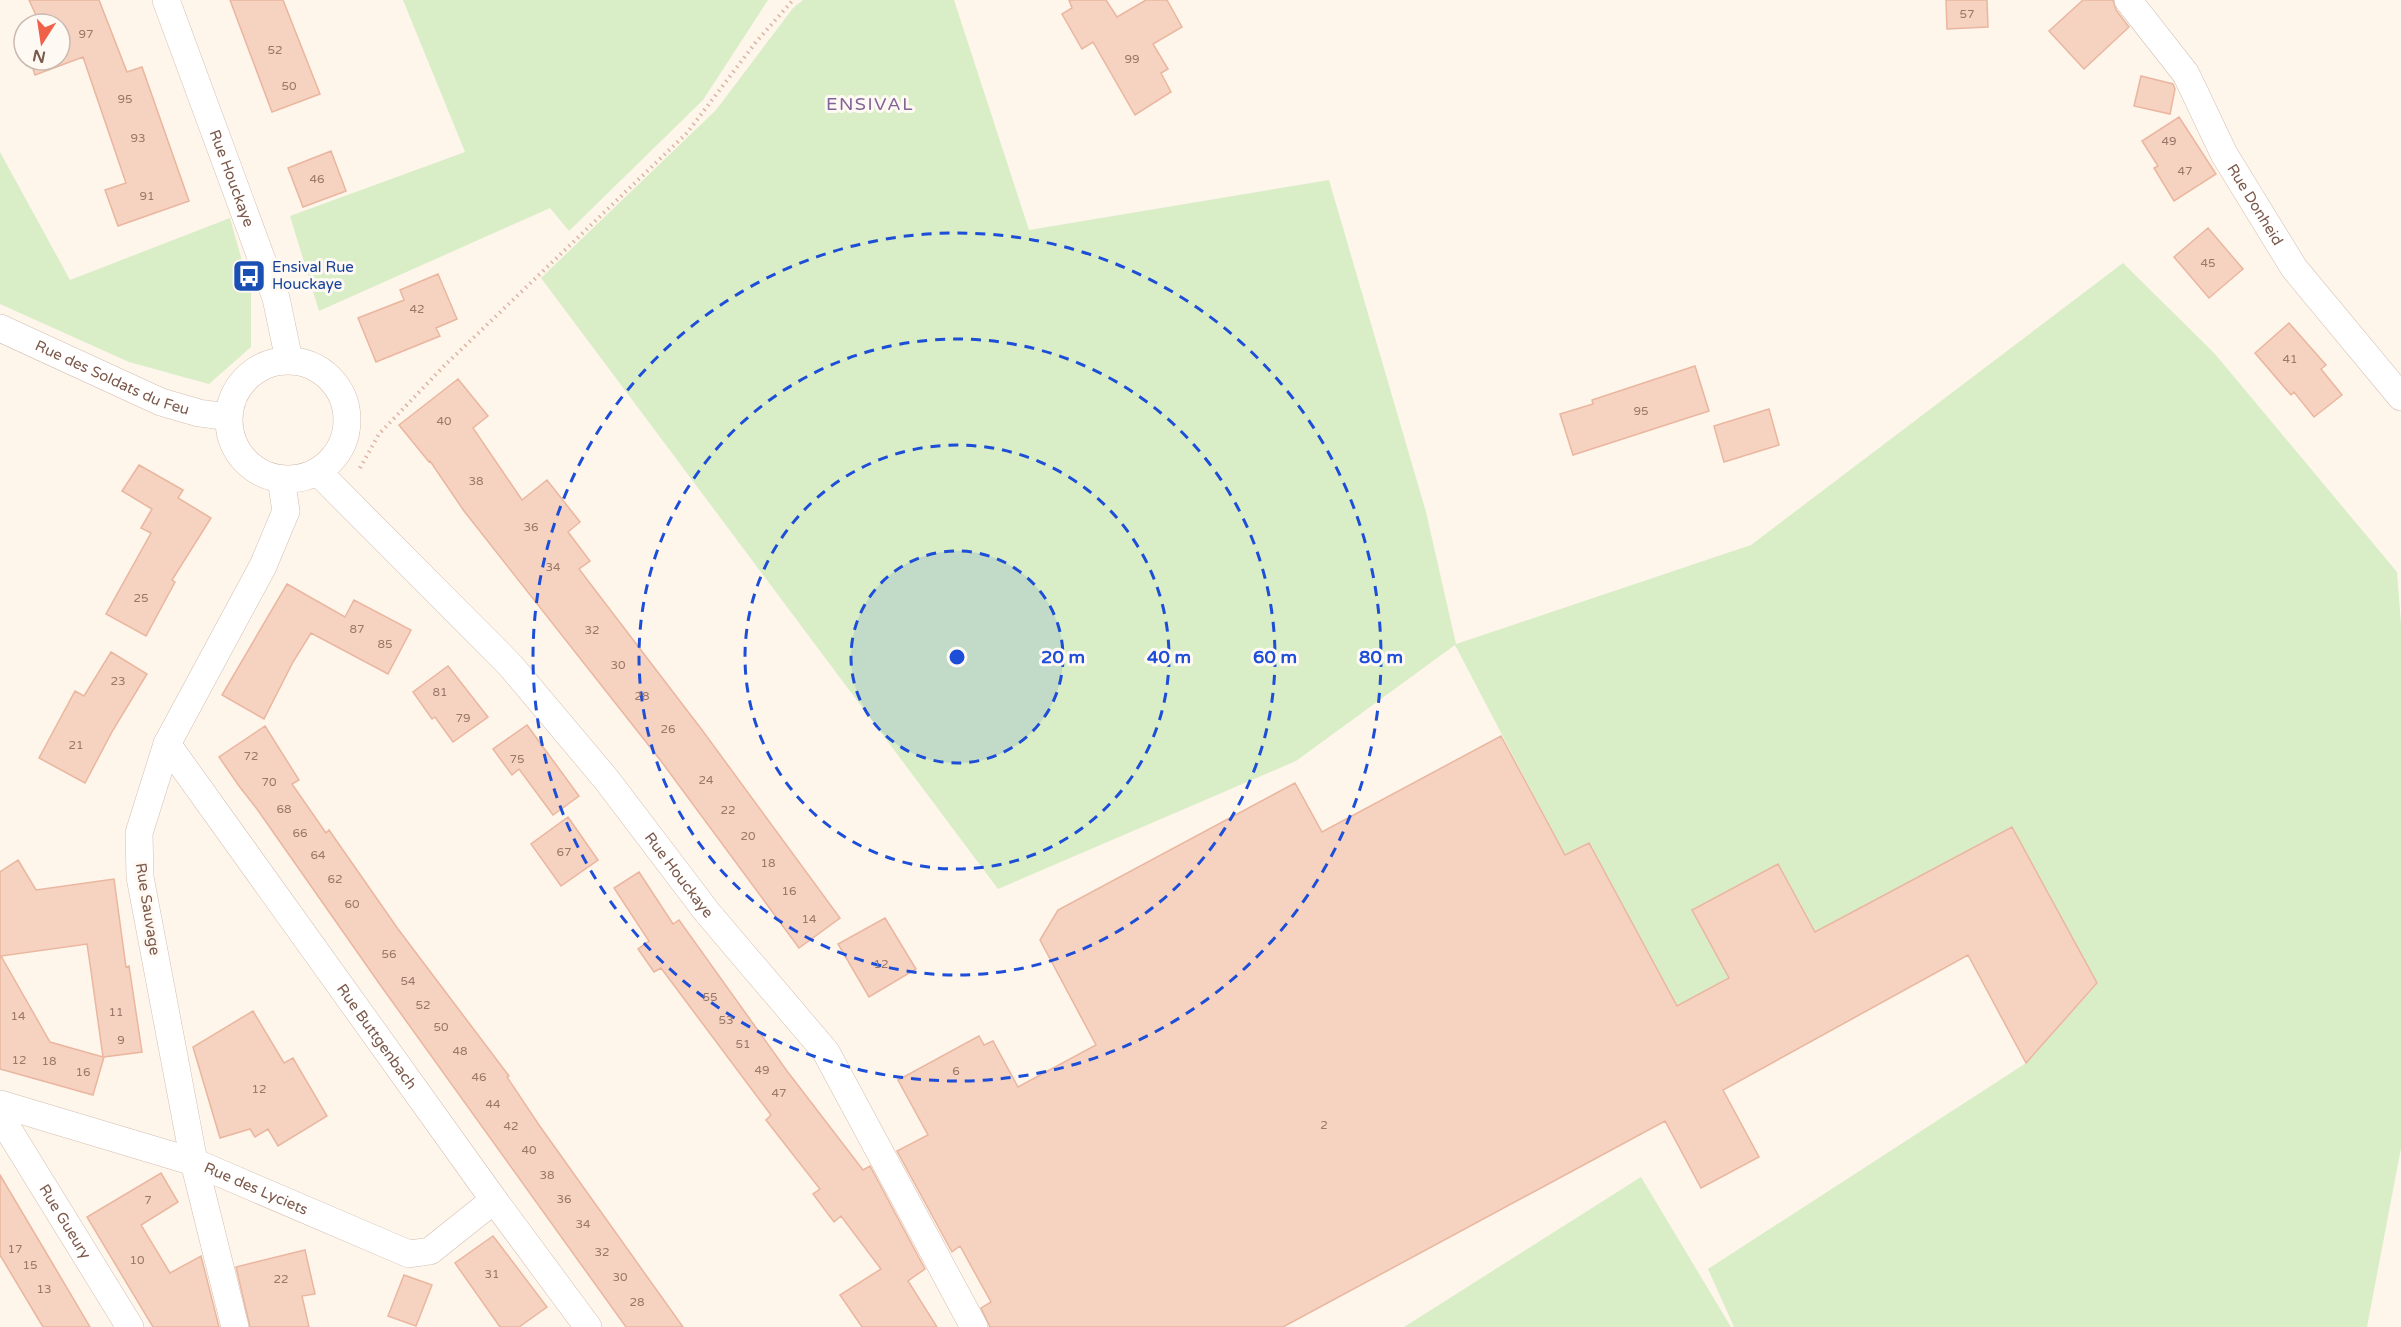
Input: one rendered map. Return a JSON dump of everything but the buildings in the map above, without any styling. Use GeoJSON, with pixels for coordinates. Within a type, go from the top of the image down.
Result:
{"type":"FeatureCollection","features":[{"type":"Feature","properties":{"kind":"street","name":"Rue Houckaye"},"geometry":{"type":"LineString","coordinates":[[166,0],[276,298],[289,360]]}},
{"type":"Feature","properties":{"kind":"street","name":"Rue Donheid"},"geometry":{"type":"LineString","coordinates":[[2128,0],[2186,74],[2224,154],[2294,268],[2401,397]]}},
{"type":"Feature","properties":{"kind":"street","name":"Rue des Soldats du Feu"},"geometry":{"type":"LineString","coordinates":[[0,328],[161,402],[199,413],[228,417]]}},
{"type":"Feature","properties":{"kind":"street"},"geometry":{"type":"LineString","coordinates":[[289,360],[310,365],[329,376],[342,394],[348,416],[345,438],[334,457],[318,472],[300,478],[281,479],[260,472],[243,458],[231,439],[228,417],[234,395],[247,377],[266,364],[289,360]]}},
{"type":"Feature","properties":{"kind":"street","name":"Rue Houckaye"},"geometry":{"type":"LineString","coordinates":[[318,472],[510,665],[606,779],[707,912],[826,1052],[974,1327]]}},
{"type":"Feature","properties":{"kind":"street","name":"Rue Sauvage"},"geometry":{"type":"LineString","coordinates":[[235,1327],[194,1162],[140,877],[139,833],[167,744],[263,566],[286,511],[281,479]]}},
{"type":"Feature","properties":{"kind":"street","name":"Rue Buttgenbach"},"geometry":{"type":"LineString","coordinates":[[167,744],[494,1200],[588,1327]]}},
{"type":"Feature","properties":{"kind":"street","name":"Rue des Lyciets"},"geometry":{"type":"LineString","coordinates":[[0,1104],[194,1162],[409,1254],[430,1251],[494,1200]]}},
{"type":"Feature","properties":{"kind":"street","name":"Rue Gueury"},"geometry":{"type":"LineString","coordinates":[[0,1116],[130,1327]]}},
{"type":"Feature","properties":{"kind":"path"},"geometry":{"type":"LineString","coordinates":[[343,498],[380,434],[444,366],[687,133],[756,42],[793,0]]}},
{"type":"Feature","properties":{"kind":"green space"},"geometry":{"type":"Polygon","coordinates":[[[403,0],[768,0],[703,100],[569,231],[550,208],[319,311],[290,216],[465,152],[403,0]]]}},
{"type":"Feature","properties":{"kind":"green space"},"geometry":{"type":"Polygon","coordinates":[[[803,0],[954,0],[1029,230],[1329,180],[1426,512],[1456,644],[1751,545],[2123,263],[2215,354],[2397,572],[2401,625],[2401,1148],[2367,1327],[1734,1327],[1708,1269],[2026,1063],[2097,984],[2012,827],[1815,932],[1778,864],[1729,978],[1677,1006],[1589,843],[1565,855],[1455,645],[1296,761],[998,889],[541,278],[716,110],[793,8],[803,0]]]}},
{"type":"Feature","properties":{"kind":"green space"},"geometry":{"type":"Polygon","coordinates":[[[0,152],[70,280],[230,218],[251,293],[251,347],[209,384],[129,362],[0,304],[0,152]]]}},
{"type":"Feature","properties":{"kind":"green space"},"geometry":{"type":"Polygon","coordinates":[[[1641,1177],[1731,1327],[1404,1327],[1641,1177]]]}},
{"type":"Feature","properties":{"kind":"place","name":"Ensival Rue Houckaye"},"geometry":{"type":"Point","coordinates":[249,276]}},
{"type":"Feature","properties":{"kind":"district","name":"ENSIVAL"},"geometry":{"type":"Point","coordinates":[870,104]}}]}
